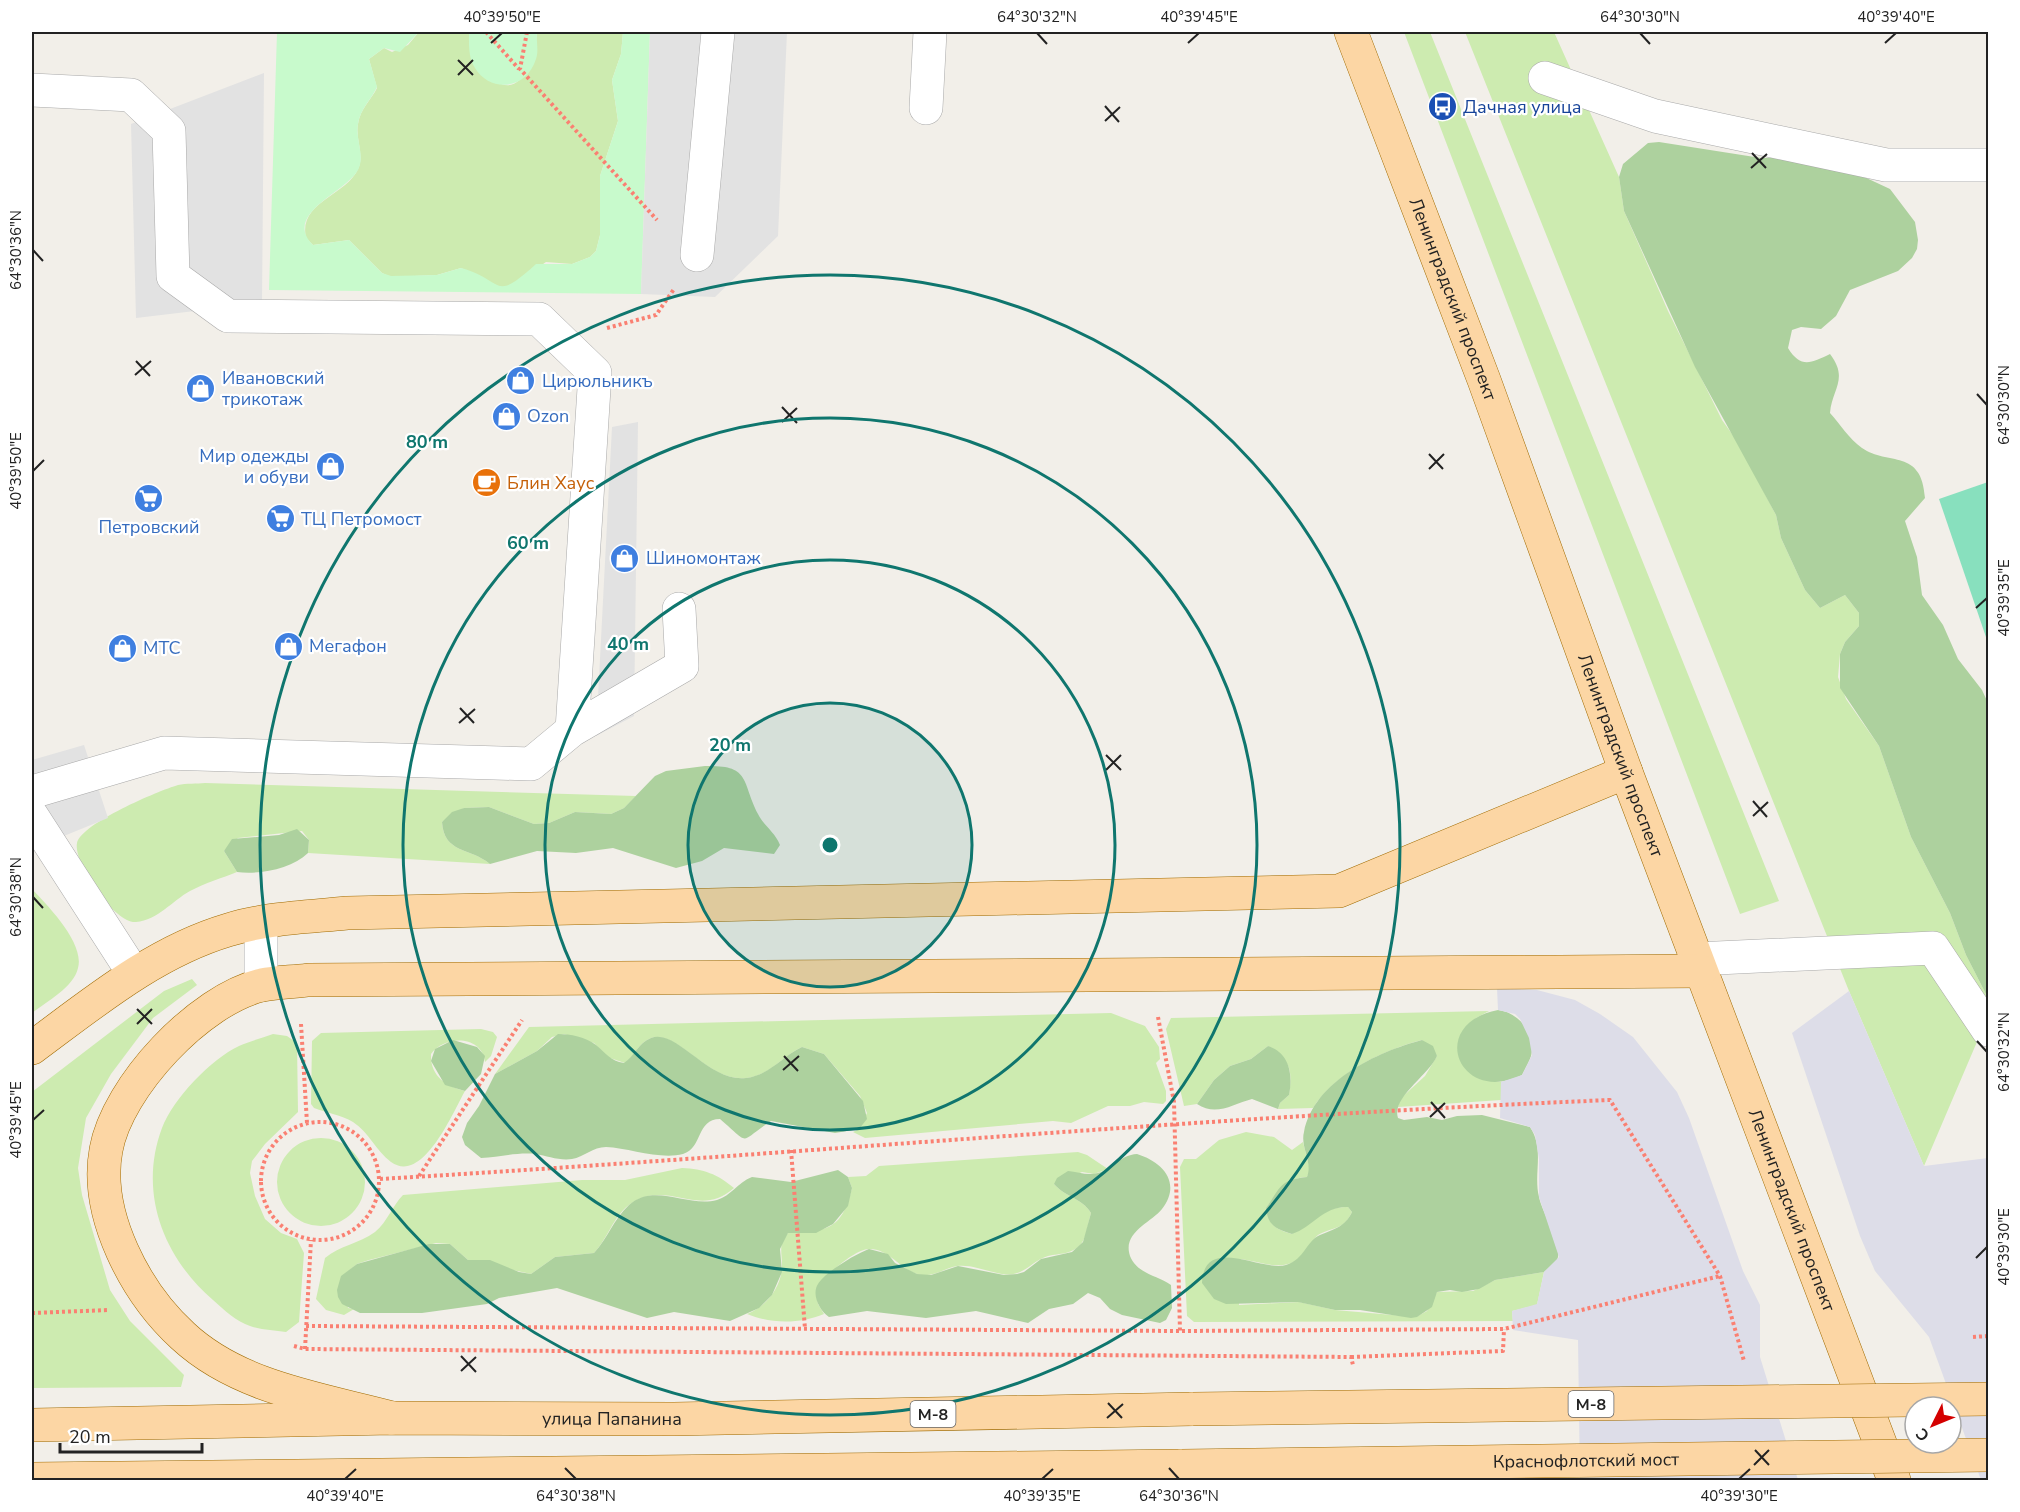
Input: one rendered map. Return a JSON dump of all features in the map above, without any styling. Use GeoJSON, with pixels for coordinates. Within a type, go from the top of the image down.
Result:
{"type":"FeatureCollection","features":[{"type":"Feature","properties":{"kind":"main road","name":"Ленинградский проспект"},"geometry":{"type":"LineString","coordinates":[[1351,32],[1484,380],[1698,965],[1894,1480]]}},
{"type":"Feature","properties":{"kind":"main road"},"geometry":{"type":"LineString","coordinates":[[32,1048],[134,974],[170,953],[218,934],[261,923],[347,913],[1339,891],[1626,772]]}},
{"type":"Feature","properties":{"kind":"main road"},"geometry":{"type":"LineString","coordinates":[[392,1418],[277,1388],[229,1369],[184,1338],[156,1308],[126,1263],[113,1224],[105,1183],[106,1150],[116,1117],[137,1080],[197,1020],[227,1001],[261,985],[308,980],[1698,965]]}},
{"type":"Feature","properties":{"kind":"main road","name":"улица Папанина"},"geometry":{"type":"LineString","coordinates":[[32,1425],[392,1418],[674,1419],[1989,1398]]}},
{"type":"Feature","properties":{"kind":"main road","name":"Краснофлотский мост"},"geometry":{"type":"LineString","coordinates":[[402,1475],[1989,1455]]}},
{"type":"Feature","properties":{"kind":"main road"},"geometry":{"type":"LineString","coordinates":[[32,1479],[402,1475]]}},
{"type":"Feature","properties":{"kind":"main road"},"geometry":{"type":"LineString","coordinates":[[369,1480],[402,1475]]}},
{"type":"Feature","properties":{"kind":"lane"},"geometry":{"type":"LineString","coordinates":[[697,255],[718,32]]}},
{"type":"Feature","properties":{"kind":"lane"},"geometry":{"type":"LineString","coordinates":[[926,108],[930,32]]}},
{"type":"Feature","properties":{"kind":"lane"},"geometry":{"type":"LineString","coordinates":[[1545,78],[1656,116],[1886,165],[1989,165]]}},
{"type":"Feature","properties":{"kind":"lane"},"geometry":{"type":"LineString","coordinates":[[32,90],[131,95],[169,131],[173,276],[228,316],[539,320],[595,373],[572,730]]}},
{"type":"Feature","properties":{"kind":"lane"},"geometry":{"type":"LineString","coordinates":[[32,792],[164,753],[531,764],[572,730],[682,666],[679,609]]}},
{"type":"Feature","properties":{"kind":"lane"},"geometry":{"type":"LineString","coordinates":[[32,816],[134,974]]}},
{"type":"Feature","properties":{"kind":"lane"},"geometry":{"type":"LineString","coordinates":[[261,923],[261,985]]}},
{"type":"Feature","properties":{"kind":"lane"},"geometry":{"type":"LineString","coordinates":[[1698,965],[1933,948],[1989,1030]]}},
{"type":"Feature","properties":{"kind":"path"},"geometry":{"type":"LineString","coordinates":[[486,32],[644,208],[697,255],[656,315],[561,340]]}},
{"type":"Feature","properties":{"kind":"path"},"geometry":{"type":"LineString","coordinates":[[520,69],[527,32]]}},
{"type":"Feature","properties":{"kind":"path"},"geometry":{"type":"LineString","coordinates":[[1157,1015],[1174,1102],[1180,1331]]}},
{"type":"Feature","properties":{"kind":"path"},"geometry":{"type":"LineString","coordinates":[[418,1177],[524,1018],[512,1019]]}},
{"type":"Feature","properties":{"kind":"path"},"geometry":{"type":"LineString","coordinates":[[301,1024],[307,1123]]}},
{"type":"Feature","properties":{"kind":"path"},"geometry":{"type":"LineString","coordinates":[[289,1025],[312,1024]]}},
{"type":"Feature","properties":{"kind":"path"},"geometry":{"type":"LineString","coordinates":[[380,1179],[1501,1104],[1610,1100],[1720,1276],[1746,1367]]}},
{"type":"Feature","properties":{"kind":"path"},"geometry":{"type":"LineString","coordinates":[[323,1121],[339,1124],[363,1139],[376,1158],[380,1179],[375,1205],[362,1224],[345,1235],[322,1241],[291,1233],[276,1221],[264,1201],[261,1177],[268,1153],[281,1136],[307,1123],[323,1121]]}},
{"type":"Feature","properties":{"kind":"path"},"geometry":{"type":"LineString","coordinates":[[791,1150],[805,1329]]}},
{"type":"Feature","properties":{"kind":"path"},"geometry":{"type":"LineString","coordinates":[[305,1349],[311,1240]]}},
{"type":"Feature","properties":{"kind":"path"},"geometry":{"type":"LineString","coordinates":[[306,1326],[1180,1331],[1504,1329],[1720,1276]]}},
{"type":"Feature","properties":{"kind":"path"},"geometry":{"type":"LineString","coordinates":[[282,1344],[305,1349],[1351,1357],[1503,1351],[1504,1329]]}},
{"type":"Feature","properties":{"kind":"path"},"geometry":{"type":"LineString","coordinates":[[1973,1337],[1989,1336]]}},
{"type":"Feature","properties":{"kind":"path"},"geometry":{"type":"LineString","coordinates":[[1351,1357],[1355,1372]]}},
{"type":"Feature","properties":{"kind":"green space"},"geometry":{"type":"Polygon","coordinates":[[[277,32],[419,32],[400,52],[384,48],[369,59],[377,87],[359,119],[361,162],[349,181],[309,215],[305,224],[306,234],[313,245],[349,240],[382,273],[391,276],[437,275],[461,268],[498,286],[505,286],[536,264],[572,264],[590,257],[596,251],[600,235],[600,176],[618,121],[612,80],[621,54],[623,32],[650,32],[641,294],[269,290],[277,32]]]}},
{"type":"Feature","properties":{"kind":"green space"},"geometry":{"type":"Polygon","coordinates":[[[419,32],[469,32],[472,52],[476,60],[495,80],[505,85],[514,84],[528,69],[537,32],[623,32],[621,54],[612,80],[618,121],[600,176],[600,235],[596,251],[590,257],[572,264],[546,262],[511,286],[502,288],[461,268],[437,275],[391,277],[382,273],[349,240],[313,245],[306,238],[305,226],[309,216],[316,207],[352,178],[360,164],[357,130],[359,119],[377,88],[369,59],[384,48],[392,52],[408,45],[419,32]]]}},
{"type":"Feature","properties":{"kind":"green space"},"geometry":{"type":"Polygon","coordinates":[[[469,32],[537,32],[537,56],[531,69],[517,82],[499,84],[490,82],[475,68],[471,60],[469,32]]]}},
{"type":"Feature","properties":{"kind":"green space"},"geometry":{"type":"Polygon","coordinates":[[[1404,32],[1430,32],[1779,901],[1740,914],[1404,32]]]}},
{"type":"Feature","properties":{"kind":"green space"},"geometry":{"type":"Polygon","coordinates":[[[1465,32],[1554,32],[1619,177],[1624,211],[1668,311],[1722,420],[1737,441],[1776,515],[1781,538],[1805,590],[1820,608],[1845,595],[1859,613],[1859,626],[1845,642],[1840,654],[1838,677],[1846,699],[1879,746],[1911,837],[1950,913],[1966,955],[1988,998],[1988,1016],[1924,1166],[1849,991],[1465,32]]]}},
{"type":"Feature","properties":{"kind":"green space"},"geometry":{"type":"Polygon","coordinates":[[[1659,142],[1761,158],[1805,157],[1860,175],[1890,189],[1915,222],[1918,240],[1917,249],[1912,258],[1898,271],[1850,290],[1836,316],[1821,329],[1801,327],[1792,330],[1788,348],[1802,362],[1812,362],[1830,354],[1836,363],[1839,377],[1830,413],[1862,448],[1911,465],[1918,472],[1922,482],[1925,498],[1905,521],[1917,557],[1922,595],[1943,625],[1958,659],[1982,690],[1988,703],[1988,998],[1966,955],[1950,913],[1911,837],[1879,746],[1840,688],[1840,654],[1845,642],[1859,626],[1859,613],[1845,595],[1820,608],[1805,590],[1781,538],[1776,515],[1695,367],[1624,211],[1619,177],[1623,164],[1648,143],[1659,142]]]}},
{"type":"Feature","properties":{"kind":"green space"},"geometry":{"type":"Polygon","coordinates":[[[1988,482],[1988,643],[1939,499],[1988,482]]]}},
{"type":"Feature","properties":{"kind":"green space"},"geometry":{"type":"Polygon","coordinates":[[[705,766],[730,768],[742,777],[758,814],[780,845],[774,854],[724,848],[702,861],[676,868],[613,848],[576,853],[537,851],[490,864],[453,845],[444,832],[442,822],[452,812],[464,808],[489,807],[534,824],[549,823],[575,812],[611,814],[624,808],[655,776],[666,771],[705,766]]]}},
{"type":"Feature","properties":{"kind":"green space"},"geometry":{"type":"Polygon","coordinates":[[[205,783],[636,796],[624,808],[611,814],[575,812],[549,823],[534,824],[489,807],[464,808],[442,822],[444,832],[453,845],[490,864],[308,853],[309,840],[302,831],[238,838],[224,851],[237,872],[190,891],[151,918],[136,922],[127,920],[117,913],[97,891],[82,864],[77,843],[92,826],[139,801],[178,785],[205,783]]]}},
{"type":"Feature","properties":{"kind":"green space"},"geometry":{"type":"Polygon","coordinates":[[[297,829],[309,840],[308,853],[284,867],[255,873],[237,872],[224,851],[232,839],[279,835],[297,829]]]}},
{"type":"Feature","properties":{"kind":"green space"},"geometry":{"type":"Polygon","coordinates":[[[32,889],[63,925],[76,947],[79,958],[78,968],[71,982],[59,994],[32,1013],[32,889]]]}},
{"type":"Feature","properties":{"kind":"green space"},"geometry":{"type":"Polygon","coordinates":[[[192,979],[197,985],[153,1018],[111,1074],[86,1118],[78,1168],[82,1195],[110,1290],[130,1321],[184,1375],[181,1387],[32,1388],[32,1092],[164,991],[192,979]]]}},
{"type":"Feature","properties":{"kind":"green space"},"geometry":{"type":"Polygon","coordinates":[[[1498,1010],[1519,1020],[1528,1032],[1532,1048],[1531,1056],[1522,1075],[1500,1082],[1482,1080],[1468,1072],[1459,1059],[1457,1045],[1463,1030],[1476,1018],[1498,1010]]]}},
{"type":"Feature","properties":{"kind":"green space"},"geometry":{"type":"Polygon","coordinates":[[[1489,1011],[1476,1018],[1460,1037],[1484,1079],[1501,1082],[1501,1100],[1398,1107],[1399,1100],[1425,1076],[1437,1056],[1422,1040],[1392,1050],[1361,1065],[1334,1084],[1313,1108],[1278,1109],[1280,1103],[1289,1095],[1290,1072],[1281,1056],[1268,1046],[1251,1059],[1230,1066],[1214,1080],[1197,1104],[1184,1106],[1166,1029],[1171,1018],[1489,1011]]]}},
{"type":"Feature","properties":{"kind":"green space"},"geometry":{"type":"Polygon","coordinates":[[[1111,1013],[1145,1026],[1159,1047],[1160,1059],[1156,1063],[1166,1091],[1166,1101],[1163,1104],[1144,1102],[1130,1106],[1108,1106],[1071,1123],[1053,1121],[865,1138],[853,1132],[859,1129],[867,1113],[860,1096],[824,1054],[802,1047],[769,1070],[746,1078],[719,1073],[672,1041],[661,1037],[647,1040],[625,1063],[607,1057],[594,1043],[564,1034],[552,1037],[537,1051],[495,1074],[529,1027],[1111,1013]]]}},
{"type":"Feature","properties":{"kind":"green space"},"geometry":{"type":"Polygon","coordinates":[[[481,1029],[493,1032],[497,1037],[491,1056],[485,1062],[477,1047],[462,1041],[445,1043],[431,1054],[433,1068],[440,1079],[465,1091],[436,1143],[414,1164],[403,1166],[391,1162],[359,1126],[339,1116],[314,1108],[311,1104],[312,1041],[321,1033],[481,1029]]]}},
{"type":"Feature","properties":{"kind":"green space"},"geometry":{"type":"Polygon","coordinates":[[[273,1034],[287,1036],[297,1043],[298,1112],[265,1144],[252,1161],[250,1173],[255,1196],[265,1219],[281,1233],[297,1239],[304,1253],[299,1322],[286,1332],[259,1328],[240,1322],[195,1283],[169,1244],[154,1199],[155,1152],[162,1128],[175,1105],[205,1070],[228,1052],[243,1044],[273,1034]]]}},
{"type":"Feature","properties":{"kind":"green space"},"geometry":{"type":"Polygon","coordinates":[[[558,1034],[573,1035],[588,1040],[612,1059],[624,1063],[647,1040],[661,1037],[672,1041],[719,1072],[732,1077],[746,1078],[769,1070],[802,1047],[824,1054],[863,1101],[867,1119],[859,1129],[835,1133],[771,1121],[745,1138],[720,1119],[712,1120],[703,1128],[689,1151],[674,1155],[655,1155],[606,1147],[567,1159],[536,1154],[481,1158],[465,1145],[462,1137],[467,1123],[479,1106],[495,1074],[537,1051],[558,1034]]]}},
{"type":"Feature","properties":{"kind":"green space"},"geometry":{"type":"Polygon","coordinates":[[[453,1040],[477,1047],[485,1056],[481,1074],[465,1091],[445,1085],[431,1061],[435,1049],[453,1040]]]}},
{"type":"Feature","properties":{"kind":"green space"},"geometry":{"type":"Polygon","coordinates":[[[1422,1040],[1433,1046],[1437,1056],[1405,1095],[1397,1110],[1398,1118],[1404,1120],[1427,1117],[1442,1120],[1457,1116],[1482,1115],[1530,1127],[1537,1144],[1539,1197],[1558,1246],[1557,1260],[1544,1272],[1495,1280],[1479,1289],[1437,1292],[1432,1307],[1417,1317],[1411,1318],[1360,1310],[1335,1310],[1298,1302],[1226,1304],[1214,1299],[1202,1283],[1205,1268],[1212,1260],[1235,1258],[1275,1266],[1286,1265],[1297,1259],[1315,1238],[1339,1227],[1346,1221],[1352,1212],[1348,1207],[1339,1208],[1325,1213],[1292,1234],[1271,1223],[1266,1208],[1282,1186],[1291,1180],[1307,1177],[1308,1166],[1303,1138],[1310,1114],[1320,1098],[1350,1071],[1386,1052],[1422,1040]]]}},
{"type":"Feature","properties":{"kind":"green space"},"geometry":{"type":"Polygon","coordinates":[[[1268,1046],[1281,1054],[1290,1073],[1289,1095],[1280,1103],[1278,1109],[1252,1099],[1218,1109],[1204,1108],[1197,1104],[1214,1080],[1230,1066],[1251,1059],[1268,1046]]]}},
{"type":"Feature","properties":{"kind":"green space"},"geometry":{"type":"Polygon","coordinates":[[[1246,1132],[1274,1137],[1292,1150],[1303,1142],[1310,1170],[1307,1177],[1288,1183],[1278,1191],[1266,1208],[1269,1219],[1277,1228],[1292,1234],[1332,1209],[1348,1207],[1352,1212],[1342,1225],[1318,1235],[1304,1254],[1289,1264],[1274,1265],[1241,1259],[1239,1305],[1299,1302],[1335,1310],[1416,1317],[1427,1311],[1437,1292],[1473,1291],[1495,1280],[1544,1272],[1537,1305],[1512,1311],[1513,1321],[1194,1322],[1187,1316],[1180,1167],[1184,1159],[1196,1159],[1219,1140],[1246,1132]]]}},
{"type":"Feature","properties":{"kind":"green space"},"geometry":{"type":"Polygon","coordinates":[[[321,1138],[338,1142],[352,1151],[361,1165],[365,1182],[361,1199],[352,1213],[338,1222],[321,1226],[304,1222],[290,1213],[281,1199],[277,1182],[281,1165],[290,1151],[304,1142],[321,1138]]]}},
{"type":"Feature","properties":{"kind":"green space"},"geometry":{"type":"Polygon","coordinates":[[[1078,1152],[1087,1155],[1108,1169],[1094,1174],[1082,1172],[1054,1184],[1083,1204],[1091,1213],[1083,1241],[1073,1250],[1042,1258],[1016,1274],[1002,1274],[962,1266],[922,1275],[905,1268],[882,1252],[863,1250],[847,1259],[816,1290],[818,1304],[824,1314],[805,1320],[786,1322],[766,1320],[747,1314],[766,1301],[776,1288],[781,1273],[782,1245],[788,1233],[813,1231],[831,1226],[843,1213],[852,1188],[848,1177],[866,1176],[879,1166],[1078,1152]]]}},
{"type":"Feature","properties":{"kind":"green space"},"geometry":{"type":"Polygon","coordinates":[[[1137,1154],[1155,1162],[1162,1168],[1170,1182],[1168,1200],[1157,1214],[1134,1234],[1129,1248],[1130,1256],[1137,1267],[1171,1285],[1172,1308],[1166,1320],[1160,1323],[1122,1315],[1110,1309],[1100,1298],[1088,1293],[1073,1304],[1049,1309],[1028,1323],[976,1311],[926,1318],[867,1311],[829,1317],[822,1311],[816,1298],[816,1288],[821,1280],[841,1264],[869,1249],[888,1254],[895,1263],[917,1274],[931,1275],[958,1266],[1004,1275],[1017,1274],[1024,1272],[1041,1259],[1072,1252],[1083,1242],[1091,1213],[1083,1204],[1054,1184],[1057,1178],[1068,1171],[1098,1173],[1126,1157],[1137,1154]]]}},
{"type":"Feature","properties":{"kind":"green space"},"geometry":{"type":"Polygon","coordinates":[[[682,1168],[710,1173],[734,1188],[710,1200],[662,1195],[637,1200],[618,1217],[594,1253],[555,1257],[531,1274],[468,1260],[450,1244],[436,1243],[357,1264],[341,1277],[348,1308],[354,1309],[344,1315],[326,1310],[316,1299],[325,1258],[375,1232],[403,1195],[582,1180],[625,1180],[682,1168]]]}},
{"type":"Feature","properties":{"kind":"green space"},"geometry":{"type":"Polygon","coordinates":[[[838,1170],[848,1177],[852,1188],[848,1206],[833,1224],[816,1233],[788,1233],[780,1249],[782,1272],[772,1295],[759,1308],[730,1321],[674,1312],[647,1318],[557,1288],[499,1298],[487,1304],[422,1313],[360,1313],[342,1304],[338,1297],[337,1290],[341,1276],[357,1264],[429,1244],[450,1244],[468,1260],[490,1260],[519,1272],[531,1274],[555,1257],[594,1253],[623,1211],[639,1199],[661,1195],[706,1202],[717,1200],[752,1177],[791,1182],[838,1170]]]}},
{"type":"Feature","properties":{"kind":"shaded area"},"geometry":{"type":"Polygon","coordinates":[[[650,32],[787,32],[778,236],[715,297],[641,294],[650,32]]]}},
{"type":"Feature","properties":{"kind":"shaded area"},"geometry":{"type":"Polygon","coordinates":[[[264,73],[262,303],[136,318],[131,124],[264,73]]]}},
{"type":"Feature","properties":{"kind":"shaded area"},"geometry":{"type":"Polygon","coordinates":[[[638,422],[634,716],[596,736],[612,427],[638,422]]]}},
{"type":"Feature","properties":{"kind":"shaded area"},"geometry":{"type":"Polygon","coordinates":[[[84,745],[108,818],[32,849],[32,760],[84,745]]]}},
{"type":"Feature","properties":{"kind":"shaded area"},"geometry":{"type":"Polygon","coordinates":[[[1497,988],[1537,990],[1575,1000],[1600,1014],[1633,1037],[1677,1092],[1689,1118],[1743,1271],[1760,1305],[1760,1357],[1798,1480],[1580,1480],[1578,1340],[1513,1330],[1512,1311],[1537,1304],[1544,1272],[1559,1257],[1539,1197],[1539,1159],[1535,1135],[1530,1127],[1500,1118],[1501,1082],[1522,1075],[1532,1055],[1529,1038],[1520,1019],[1515,1014],[1498,1010],[1497,988]]]}},
{"type":"Feature","properties":{"kind":"shaded area"},"geometry":{"type":"Polygon","coordinates":[[[1849,991],[1924,1166],[1988,1158],[1988,1480],[1981,1480],[1963,1430],[1963,1395],[1950,1395],[1929,1337],[1875,1271],[1860,1236],[1792,1033],[1849,991]]]}},
{"type":"Feature","properties":{"kind":"place","name":"Дачная улица"},"geometry":{"type":"Point","coordinates":[1442,107]}},
{"type":"Feature","properties":{"kind":"place","name":"Цирюльникъ"},"geometry":{"type":"Point","coordinates":[521,381]}},
{"type":"Feature","properties":{"kind":"place","name":"Ивановский трикотаж"},"geometry":{"type":"Point","coordinates":[201,388]}},
{"type":"Feature","properties":{"kind":"place","name":"Ozon"},"geometry":{"type":"Point","coordinates":[506,416]}},
{"type":"Feature","properties":{"kind":"place","name":"Мир одежды и обуви"},"geometry":{"type":"Point","coordinates":[330,466]}},
{"type":"Feature","properties":{"kind":"place","name":"Блин Хаус"},"geometry":{"type":"Point","coordinates":[486,483]}},
{"type":"Feature","properties":{"kind":"place","name":"Петровский"},"geometry":{"type":"Point","coordinates":[149,498]}},
{"type":"Feature","properties":{"kind":"place","name":"ТЦ Петромост"},"geometry":{"type":"Point","coordinates":[280,519]}},
{"type":"Feature","properties":{"kind":"place","name":"Шиномонтаж"},"geometry":{"type":"Point","coordinates":[625,558]}},
{"type":"Feature","properties":{"kind":"place","name":"Мегафон"},"geometry":{"type":"Point","coordinates":[288,646]}},
{"type":"Feature","properties":{"kind":"place","name":"МТС"},"geometry":{"type":"Point","coordinates":[122,648]}}]}
